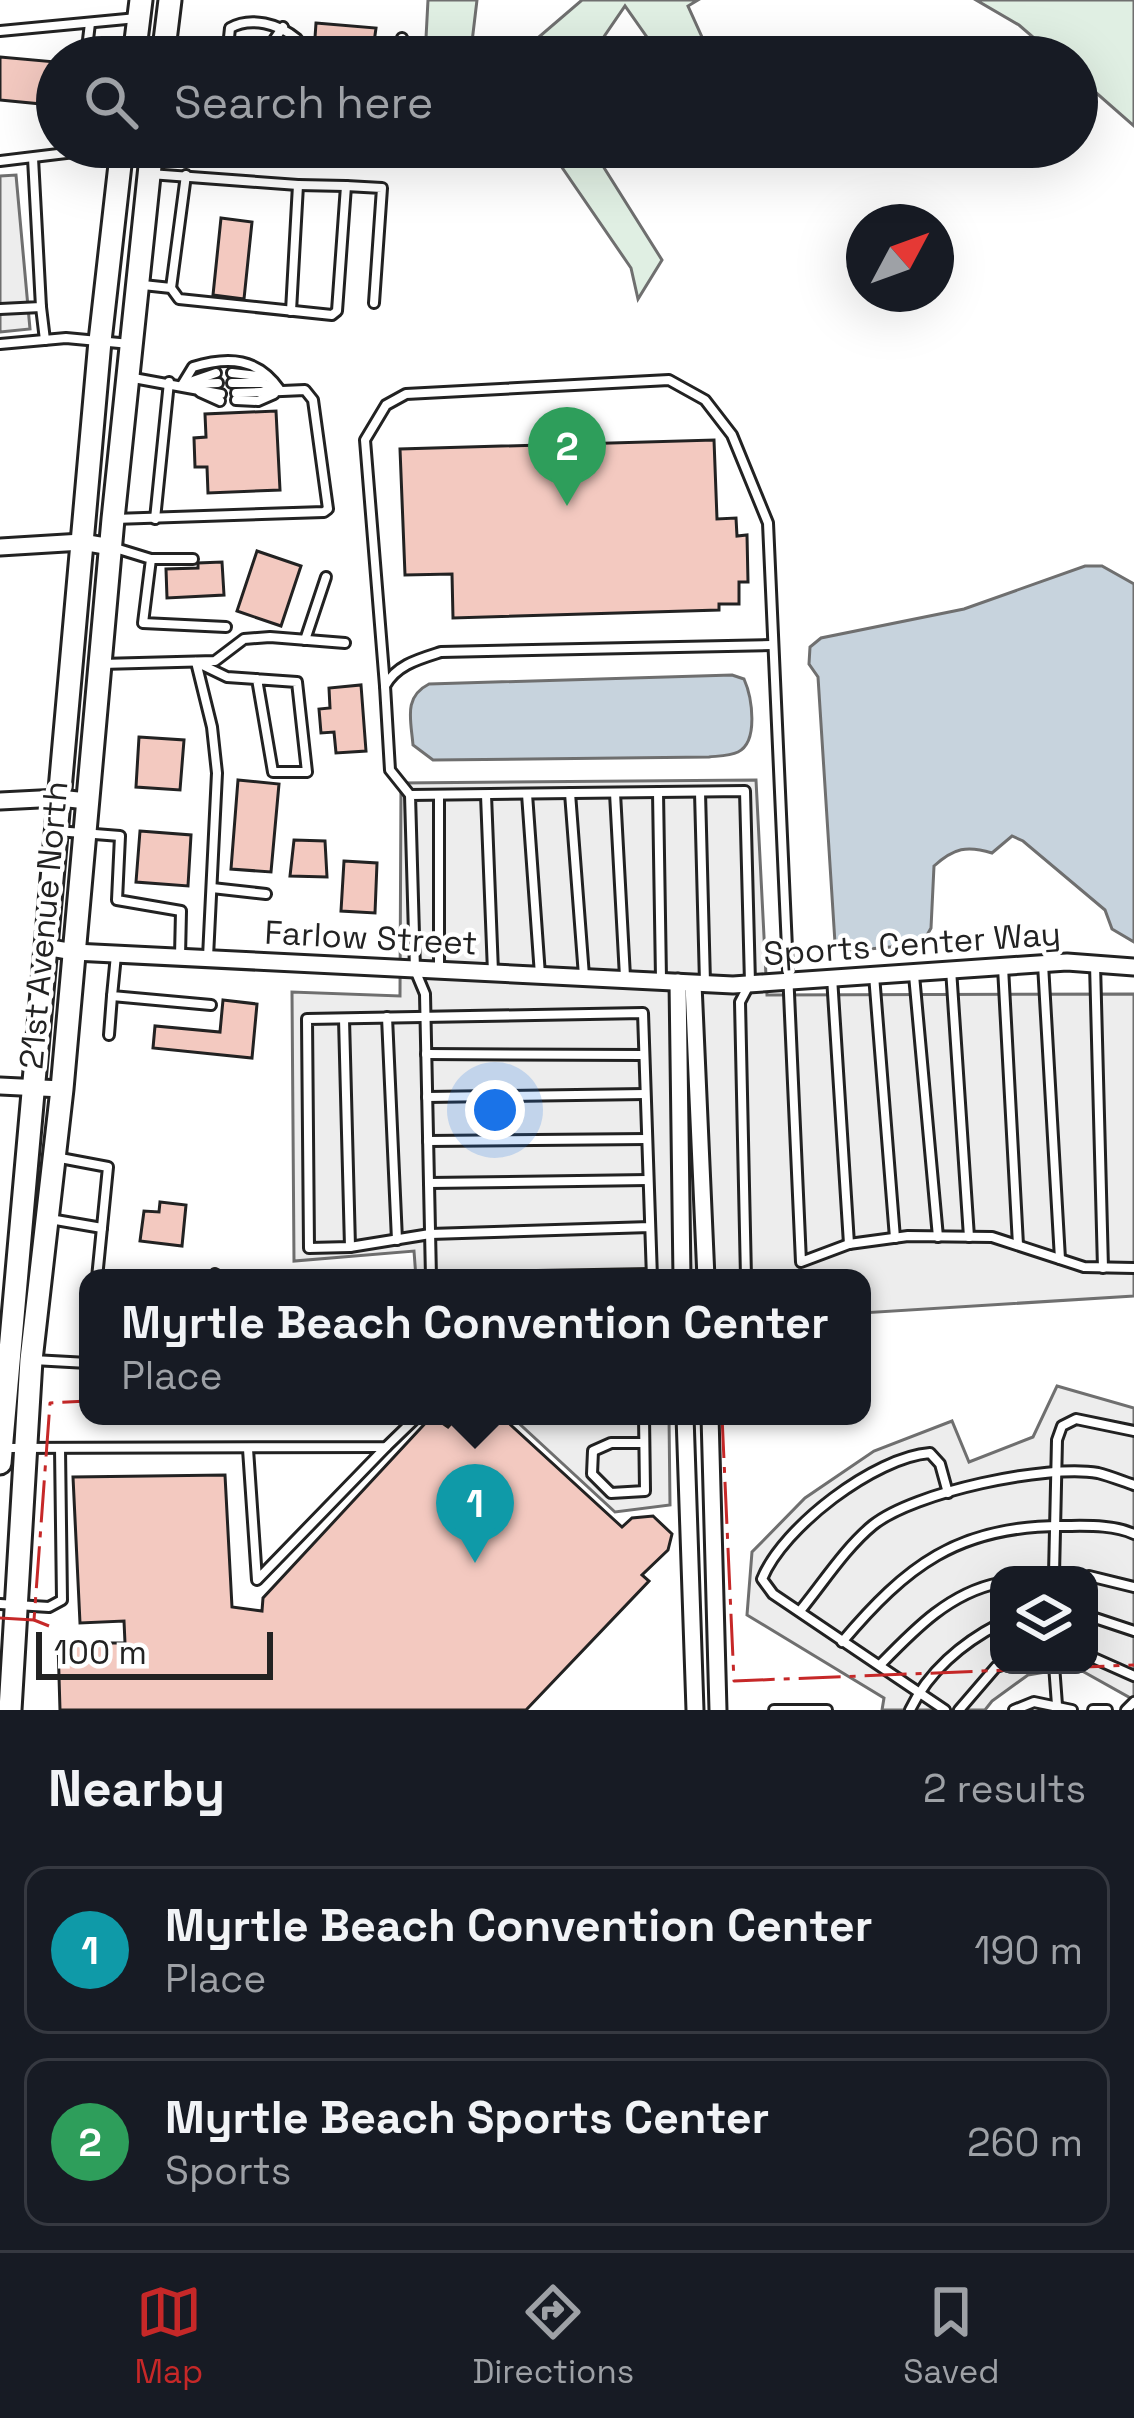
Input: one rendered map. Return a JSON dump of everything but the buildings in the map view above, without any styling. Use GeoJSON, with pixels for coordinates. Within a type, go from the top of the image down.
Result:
{"type":"FeatureCollection","features":[{"type":"Feature","properties":{"kind":"main road"},"geometry":{"type":"LineString","coordinates":[[166,36],[170,0]]}},
{"type":"Feature","properties":{"kind":"main road","name":"21st Avenue North"},"geometry":{"type":"LineString","coordinates":[[0,1463],[117,168]]}},
{"type":"Feature","properties":{"kind":"main road","name":"21st Avenue North"},"geometry":{"type":"LineString","coordinates":[[10,1710],[8,1604],[150,168]]}},
{"type":"Feature","properties":{"kind":"street"},"geometry":{"type":"LineString","coordinates":[[0,547],[82,542],[111,547]]}},
{"type":"Feature","properties":{"kind":"street"},"geometry":{"type":"LineString","coordinates":[[71,661],[100,664]]}},
{"type":"Feature","properties":{"kind":"street"},"geometry":{"type":"LineString","coordinates":[[0,801],[87,801]]}},
{"type":"Feature","properties":{"kind":"street","name":"Farlow Street"},"geometry":{"type":"LineString","coordinates":[[46,947],[684,983]]}},
{"type":"Feature","properties":{"kind":"street","name":"Sports Center Way"},"geometry":{"type":"LineString","coordinates":[[684,983],[750,983],[1043,963],[1134,968]]}},
{"type":"Feature","properties":{"kind":"street"},"geometry":{"type":"LineString","coordinates":[[682,1269],[684,983]]}},
{"type":"Feature","properties":{"kind":"street"},"geometry":{"type":"LineString","coordinates":[[684,983],[705,1269]]}},
{"type":"Feature","properties":{"kind":"street"},"geometry":{"type":"LineString","coordinates":[[0,1086],[62,1089]]}},
{"type":"Feature","properties":{"kind":"street"},"geometry":{"type":"LineString","coordinates":[[2,1405],[29,1404]]}},
{"type":"Feature","properties":{"kind":"street"},"geometry":{"type":"LineString","coordinates":[[685,1425],[695,1710]]}},
{"type":"Feature","properties":{"kind":"street"},"geometry":{"type":"LineString","coordinates":[[710,1425],[718,1710]]}},
{"type":"Feature","properties":{"kind":"lane"},"geometry":{"type":"LineString","coordinates":[[0,31],[90,22],[140,9]]}},
{"type":"Feature","properties":{"kind":"lane"},"geometry":{"type":"LineString","coordinates":[[229,36],[230,28],[242,21],[283,27],[294,36]]}},
{"type":"Feature","properties":{"kind":"lane"},"geometry":{"type":"LineString","coordinates":[[88,36],[90,22]]}},
{"type":"Feature","properties":{"kind":"lane"},"geometry":{"type":"LineString","coordinates":[[277,36],[283,27]]}},
{"type":"Feature","properties":{"kind":"lane"},"geometry":{"type":"LineString","coordinates":[[0,161],[36,157]]}},
{"type":"Feature","properties":{"kind":"lane"},"geometry":{"type":"LineString","coordinates":[[32,158],[45,340]]}},
{"type":"Feature","properties":{"kind":"lane"},"geometry":{"type":"LineString","coordinates":[[149,174],[382,188],[374,303]]}},
{"type":"Feature","properties":{"kind":"lane"},"geometry":{"type":"LineString","coordinates":[[171,288],[186,175]]}},
{"type":"Feature","properties":{"kind":"lane"},"geometry":{"type":"LineString","coordinates":[[291,311],[298,185]]}},
{"type":"Feature","properties":{"kind":"lane"},"geometry":{"type":"LineString","coordinates":[[136,284],[171,288],[179,298],[332,315],[338,311],[346,186]]}},
{"type":"Feature","properties":{"kind":"lane"},"geometry":{"type":"LineString","coordinates":[[0,309],[41,307]]}},
{"type":"Feature","properties":{"kind":"lane"},"geometry":{"type":"LineString","coordinates":[[0,344],[100,340],[130,344]]}},
{"type":"Feature","properties":{"kind":"lane"},"geometry":{"type":"LineString","coordinates":[[182,385],[193,367],[212,361],[256,364],[281,391]]}},
{"type":"Feature","properties":{"kind":"lane"},"geometry":{"type":"LineString","coordinates":[[113,519],[325,512],[316,406],[305,391],[281,391],[234,387],[265,374],[281,391]]}},
{"type":"Feature","properties":{"kind":"lane"},"geometry":{"type":"LineString","coordinates":[[127,377],[219,388],[182,385]]}},
{"type":"Feature","properties":{"kind":"lane"},"geometry":{"type":"LineString","coordinates":[[431,1269],[425,994],[415,970],[410,795],[390,770],[365,440],[386,405],[406,394],[669,380],[705,400],[732,435],[768,523],[801,1262],[849,1244],[896,1238],[992,1237],[1084,1268],[1134,1268]]}},
{"type":"Feature","properties":{"kind":"lane"},"geometry":{"type":"LineString","coordinates":[[155,519],[169,382]]}},
{"type":"Feature","properties":{"kind":"lane"},"geometry":{"type":"LineString","coordinates":[[111,547],[151,559],[194,559]]}},
{"type":"Feature","properties":{"kind":"lane"},"geometry":{"type":"LineString","coordinates":[[151,559],[143,622],[226,627]]}},
{"type":"Feature","properties":{"kind":"lane"},"geometry":{"type":"LineString","coordinates":[[305,640],[326,577]]}},
{"type":"Feature","properties":{"kind":"lane"},"geometry":{"type":"LineString","coordinates":[[100,664],[226,657],[244,639],[345,643]]}},
{"type":"Feature","properties":{"kind":"lane"},"geometry":{"type":"LineString","coordinates":[[385,686],[392,674],[441,652],[771,645]]}},
{"type":"Feature","properties":{"kind":"lane"},"geometry":{"type":"LineString","coordinates":[[196,662],[227,677],[257,679],[297,682],[307,772],[273,772],[257,679]]}},
{"type":"Feature","properties":{"kind":"lane"},"geometry":{"type":"LineString","coordinates":[[196,662],[217,772],[208,959]]}},
{"type":"Feature","properties":{"kind":"lane"},"geometry":{"type":"LineString","coordinates":[[410,795],[745,791],[750,983],[740,1002],[746,1269]]}},
{"type":"Feature","properties":{"kind":"lane"},"geometry":{"type":"LineString","coordinates":[[658,792],[684,983]]}},
{"type":"Feature","properties":{"kind":"lane"},"geometry":{"type":"LineString","coordinates":[[684,983],[700,792]]}},
{"type":"Feature","properties":{"kind":"lane"},"geometry":{"type":"LineString","coordinates":[[615,793],[625,979]]}},
{"type":"Feature","properties":{"kind":"lane"},"geometry":{"type":"LineString","coordinates":[[485,794],[493,973]]}},
{"type":"Feature","properties":{"kind":"lane"},"geometry":{"type":"LineString","coordinates":[[527,794],[540,976]]}},
{"type":"Feature","properties":{"kind":"lane"},"geometry":{"type":"LineString","coordinates":[[570,794],[584,977]]}},
{"type":"Feature","properties":{"kind":"lane"},"geometry":{"type":"LineString","coordinates":[[439,795],[439,969]]}},
{"type":"Feature","properties":{"kind":"lane"},"geometry":{"type":"LineString","coordinates":[[56,831],[119,836],[117,900],[181,911],[180,957]]}},
{"type":"Feature","properties":{"kind":"lane"},"geometry":{"type":"LineString","coordinates":[[212,888],[266,894]]}},
{"type":"Feature","properties":{"kind":"lane"},"geometry":{"type":"LineString","coordinates":[[110,1035],[116,954]]}},
{"type":"Feature","properties":{"kind":"lane"},"geometry":{"type":"LineString","coordinates":[[1043,963],[1060,1259]]}},
{"type":"Feature","properties":{"kind":"lane"},"geometry":{"type":"LineString","coordinates":[[1095,964],[1103,1268]]}},
{"type":"Feature","properties":{"kind":"lane"},"geometry":{"type":"LineString","coordinates":[[1003,965],[1018,1245]]}},
{"type":"Feature","properties":{"kind":"lane"},"geometry":{"type":"LineString","coordinates":[[951,969],[970,1237]]}},
{"type":"Feature","properties":{"kind":"lane"},"geometry":{"type":"LineString","coordinates":[[914,971],[938,1237]]}},
{"type":"Feature","properties":{"kind":"lane"},"geometry":{"type":"LineString","coordinates":[[874,973],[896,1238]]}},
{"type":"Feature","properties":{"kind":"lane"},"geometry":{"type":"LineString","coordinates":[[832,976],[849,1244]]}},
{"type":"Feature","properties":{"kind":"lane"},"geometry":{"type":"LineString","coordinates":[[112,996],[211,1005]]}},
{"type":"Feature","properties":{"kind":"lane"},"geometry":{"type":"LineString","coordinates":[[650,1227],[430,1234],[350,1247],[309,1248],[307,1019],[643,1013],[652,1269]]}},
{"type":"Feature","properties":{"kind":"lane"},"geometry":{"type":"LineString","coordinates":[[387,1016],[397,1240]]}},
{"type":"Feature","properties":{"kind":"lane"},"geometry":{"type":"LineString","coordinates":[[344,1019],[350,1247]]}},
{"type":"Feature","properties":{"kind":"lane"},"geometry":{"type":"LineString","coordinates":[[427,1054],[644,1054]]}},
{"type":"Feature","properties":{"kind":"lane"},"geometry":{"type":"LineString","coordinates":[[427,1097],[645,1094]]}},
{"type":"Feature","properties":{"kind":"lane"},"geometry":{"type":"LineString","coordinates":[[428,1141],[647,1138]]}},
{"type":"Feature","properties":{"kind":"lane"},"geometry":{"type":"LineString","coordinates":[[55,1157],[108,1167],[98,1269]]}},
{"type":"Feature","properties":{"kind":"lane"},"geometry":{"type":"LineString","coordinates":[[429,1184],[648,1180]]}},
{"type":"Feature","properties":{"kind":"lane"},"geometry":{"type":"LineString","coordinates":[[47,1219],[102,1228]]}},
{"type":"Feature","properties":{"kind":"lane"},"geometry":{"type":"LineString","coordinates":[[31,1360],[79,1363]]}},
{"type":"Feature","properties":{"kind":"lane"},"geometry":{"type":"LineString","coordinates":[[1052,1566],[1057,1441],[1062,1426],[1076,1419],[1134,1431]]}},
{"type":"Feature","properties":{"kind":"lane"},"geometry":{"type":"LineString","coordinates":[[248,1449],[256,1580],[409,1425]]}},
{"type":"Feature","properties":{"kind":"lane"},"geometry":{"type":"LineString","coordinates":[[643,1443],[611,1443],[592,1451],[592,1474],[611,1493],[645,1491],[644,1425]]}},
{"type":"Feature","properties":{"kind":"lane"},"geometry":{"type":"LineString","coordinates":[[1,1448],[386,1447]]}},
{"type":"Feature","properties":{"kind":"lane"},"geometry":{"type":"LineString","coordinates":[[8,1604],[49,1607],[62,1600],[60,1448]]}},
{"type":"Feature","properties":{"kind":"lane"},"geometry":{"type":"LineString","coordinates":[[945,1710],[773,1594],[762,1579],[769,1563],[809,1518],[880,1469],[911,1454],[930,1453],[940,1464],[948,1493]]}},
{"type":"Feature","properties":{"kind":"lane"},"geometry":{"type":"LineString","coordinates":[[800,1611],[874,1524],[920,1502],[1034,1474],[1095,1473],[1134,1484]]}},
{"type":"Feature","properties":{"kind":"lane"},"geometry":{"type":"LineString","coordinates":[[842,1642],[880,1597],[944,1552],[983,1533],[1092,1526],[1134,1534]]}},
{"type":"Feature","properties":{"kind":"lane"},"geometry":{"type":"LineString","coordinates":[[1098,1578],[1134,1587]]}},
{"type":"Feature","properties":{"kind":"lane"},"geometry":{"type":"LineString","coordinates":[[880,1665],[920,1622],[990,1586]]}},
{"type":"Feature","properties":{"kind":"lane"},"geometry":{"type":"LineString","coordinates":[[1098,1619],[1134,1630]]}},
{"type":"Feature","properties":{"kind":"lane"},"geometry":{"type":"LineString","coordinates":[[910,1710],[947,1659],[990,1630]]}},
{"type":"Feature","properties":{"kind":"lane"},"geometry":{"type":"LineString","coordinates":[[1098,1660],[1134,1676]]}},
{"type":"Feature","properties":{"kind":"lane"},"geometry":{"type":"LineString","coordinates":[[959,1710],[990,1674]]}},
{"type":"Feature","properties":{"kind":"lane"},"geometry":{"type":"LineString","coordinates":[[1055,1674],[1057,1705]]}},
{"type":"Feature","properties":{"kind":"lane"},"geometry":{"type":"LineString","coordinates":[[1014,1710],[1034,1702],[1072,1710]]}},
{"type":"Feature","properties":{"kind":"lane"},"geometry":{"type":"LineString","coordinates":[[1126,1710],[1134,1702]]}},
{"type":"Feature","properties":{"kind":"lane"},"geometry":{"type":"LineString","coordinates":[[774,1710],[827,1710]]}},
{"type":"Feature","properties":{"kind":"lane"},"geometry":{"type":"LineString","coordinates":[[1093,1710],[1107,1710]]}},
{"type":"Feature","properties":{"kind":"green space"},"geometry":{"type":"Polygon","coordinates":[[[428,0],[477,0],[473,36],[426,36],[428,0]]]}},
{"type":"Feature","properties":{"kind":"green space"},"geometry":{"type":"Polygon","coordinates":[[[582,0],[698,0],[688,6],[702,36],[646,36],[625,6],[604,36],[540,36],[582,0]]]}},
{"type":"Feature","properties":{"kind":"green space"},"geometry":{"type":"Polygon","coordinates":[[[976,0],[1134,0],[1134,126],[1098,94],[1098,36],[1032,36],[976,0]]]}},
{"type":"Feature","properties":{"kind":"green space"},"geometry":{"type":"Polygon","coordinates":[[[562,168],[604,168],[662,260],[638,299],[631,268],[562,168]]]}},
{"type":"Feature","properties":{"kind":"shaded area"},"geometry":{"type":"Polygon","coordinates":[[[16,175],[30,329],[0,332],[0,176],[16,175]]]}},
{"type":"Feature","properties":{"kind":"shaded area"},"geometry":{"type":"Polygon","coordinates":[[[1085,566],[1102,566],[1134,584],[1134,942],[1112,929],[1105,910],[1012,836],[992,853],[961,850],[934,866],[931,928],[922,944],[848,951],[835,943],[818,677],[809,664],[810,647],[821,638],[964,609],[1085,566]]]}},
{"type":"Feature","properties":{"kind":"shaded area"},"geometry":{"type":"Polygon","coordinates":[[[732,675],[744,679],[752,719],[745,747],[731,754],[433,760],[413,745],[412,702],[429,684],[732,675]]]}},
{"type":"Feature","properties":{"kind":"shaded area"},"geometry":{"type":"Polygon","coordinates":[[[756,780],[767,995],[1134,994],[1134,1296],[871,1312],[871,1269],[415,1269],[414,1251],[294,1261],[292,992],[400,996],[401,783],[756,780]]]}},
{"type":"Feature","properties":{"kind":"shaded area"},"geometry":{"type":"Polygon","coordinates":[[[1057,1386],[1134,1408],[1134,1700],[1088,1674],[1098,1674],[1098,1566],[990,1566],[990,1674],[1034,1674],[985,1710],[882,1710],[884,1698],[747,1615],[752,1552],[805,1498],[874,1451],[952,1421],[969,1462],[1033,1437],[1057,1386]]]}},
{"type":"Feature","properties":{"kind":"shaded area"},"geometry":{"type":"Polygon","coordinates":[[[521,1425],[669,1425],[670,1505],[615,1512],[521,1425]]]}},
{"type":"Feature","properties":{"kind":"power"},"geometry":{"type":"LineString","coordinates":[[0,1618],[34,1620],[50,1403],[79,1401]]}},
{"type":"Feature","properties":{"kind":"power"},"geometry":{"type":"LineString","coordinates":[[722,1425],[734,1681],[1134,1665]]}},
{"type":"Feature","properties":{"kind":"power"},"geometry":{"type":"LineString","coordinates":[[34,1620],[49,1626]]}},
{"type":"Feature","properties":{"kind":"place","name":"Myrtle Beach Sports Center"},"geometry":{"type":"Point","coordinates":[567,506]}},
{"type":"Feature","properties":{"kind":"place","name":"Myrtle Beach Convention Center"},"geometry":{"type":"Point","coordinates":[475,1563]}}]}
